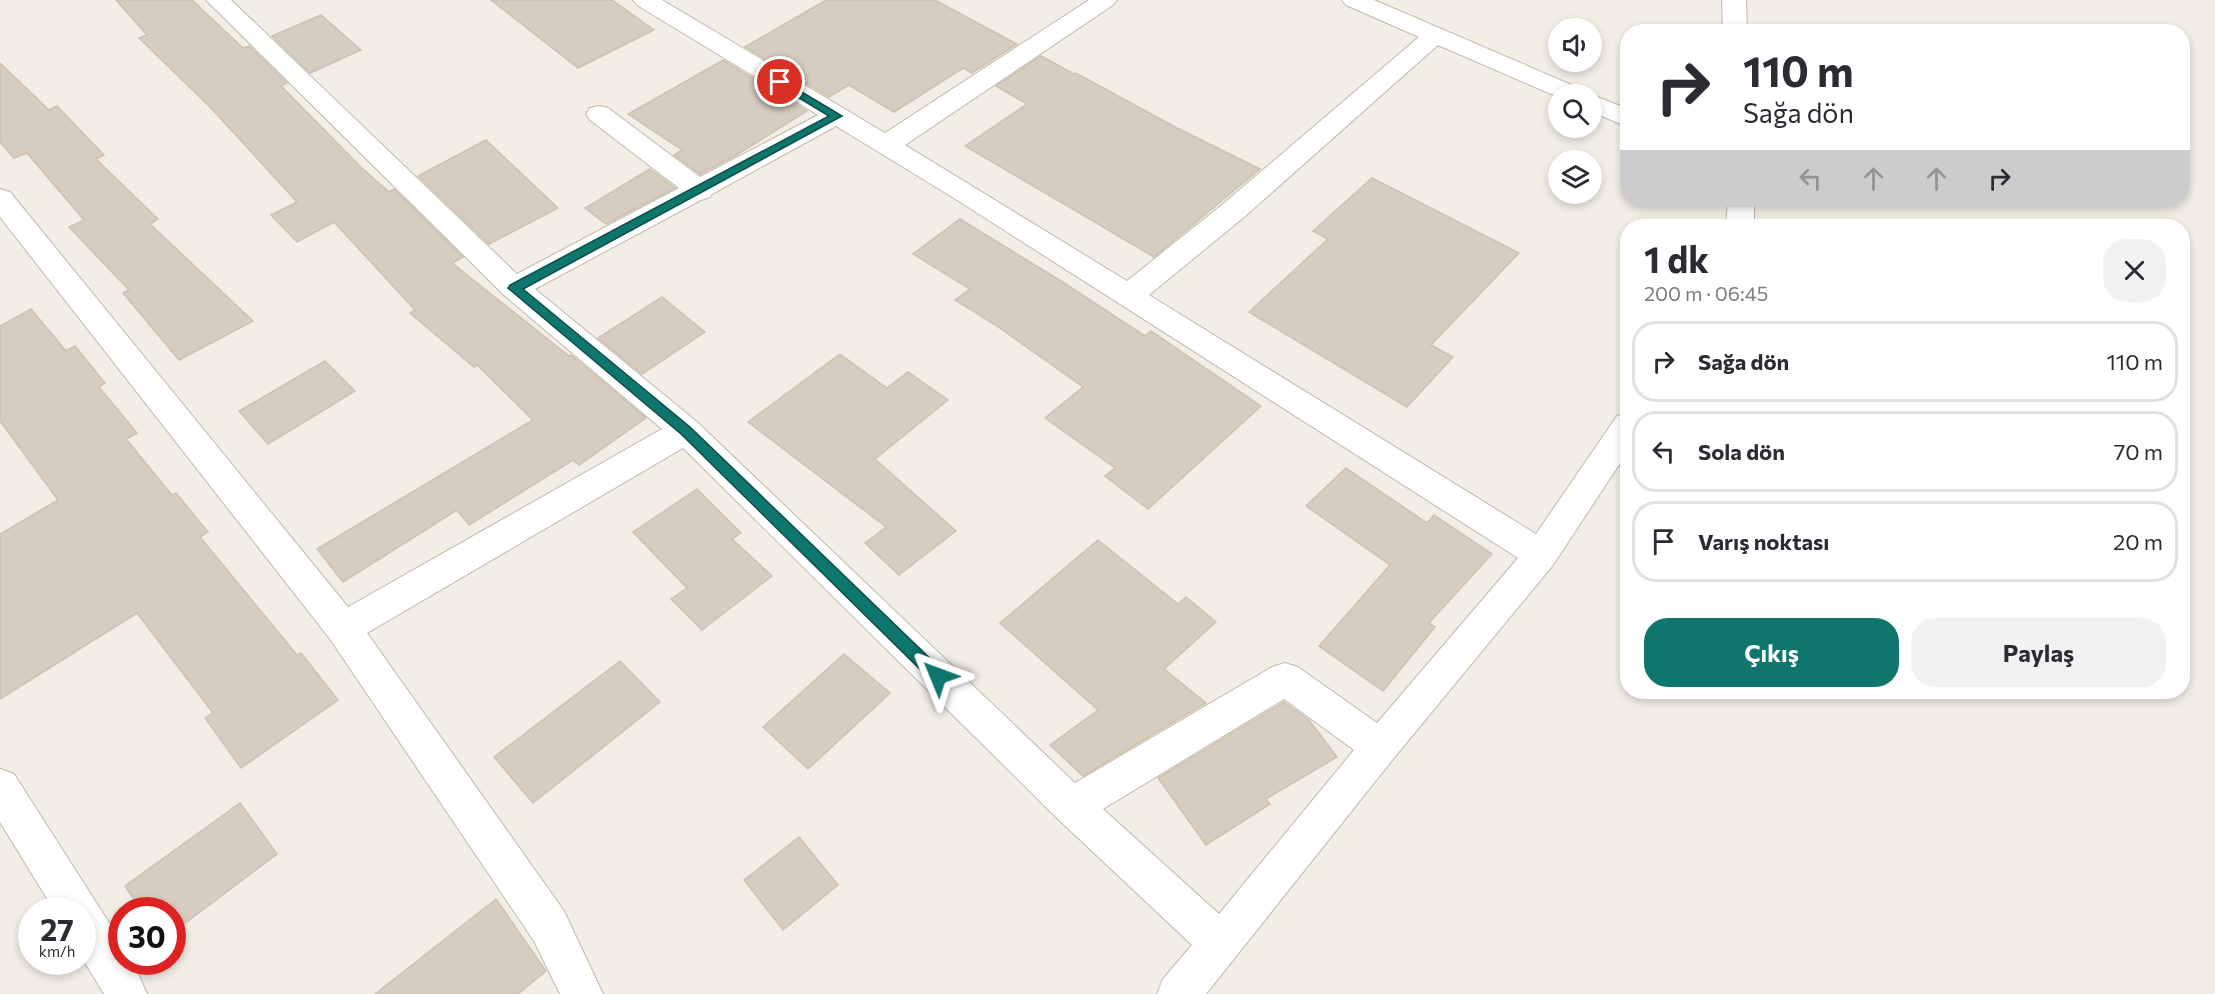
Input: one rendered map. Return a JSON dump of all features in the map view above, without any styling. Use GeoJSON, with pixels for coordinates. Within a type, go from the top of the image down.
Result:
{"type":"FeatureCollection","features":[{"type":"Feature","properties":{"kind":"street"},"geometry":{"type":"LineString","coordinates":[[218,0],[514,288],[686,431],[1072,806],[1221,944]]}},
{"type":"Feature","properties":{"kind":"street"},"geometry":{"type":"LineString","coordinates":[[656,7],[694,0]]}},
{"type":"Feature","properties":{"kind":"street"},"geometry":{"type":"LineString","coordinates":[[886,145],[1106,0]]}},
{"type":"Feature","properties":{"kind":"street"},"geometry":{"type":"LineString","coordinates":[[1354,0],[1549,84]]}},
{"type":"Feature","properties":{"kind":"street"},"geometry":{"type":"LineString","coordinates":[[1734,0],[1735,24]]}},
{"type":"Feature","properties":{"kind":"street"},"geometry":{"type":"LineString","coordinates":[[656,7],[886,145],[1541,555]]}},
{"type":"Feature","properties":{"kind":"street"},"geometry":{"type":"LineString","coordinates":[[1128,296],[1233,211],[1435,35]]}},
{"type":"Feature","properties":{"kind":"street"},"geometry":{"type":"LineString","coordinates":[[1602,107],[1620,115]]}},
{"type":"Feature","properties":{"kind":"street"},"geometry":{"type":"LineString","coordinates":[[599,114],[700,191]]}},
{"type":"Feature","properties":{"kind":"street"},"geometry":{"type":"LineString","coordinates":[[514,288],[700,191],[836,116]]}},
{"type":"Feature","properties":{"kind":"street"},"geometry":{"type":"LineString","coordinates":[[0,198],[343,628],[549,926],[582,994]]}},
{"type":"Feature","properties":{"kind":"street"},"geometry":{"type":"LineString","coordinates":[[343,628],[686,431]]}},
{"type":"Feature","properties":{"kind":"street"},"geometry":{"type":"LineString","coordinates":[[1178,994],[1541,555],[1620,437]]}},
{"type":"Feature","properties":{"kind":"street"},"geometry":{"type":"LineString","coordinates":[[1072,806],[1285,679],[1380,747]]}},
{"type":"Feature","properties":{"kind":"street"},"geometry":{"type":"LineString","coordinates":[[0,787],[69,897]]}},
{"type":"Feature","properties":{"kind":"street"},"geometry":{"type":"LineString","coordinates":[[96,941],[126,994]]}},
{"type":"Feature","properties":{"kind":"building"},"geometry":{"type":"Polygon","coordinates":[[[116,0],[192,0],[243,48],[249,46],[287,83],[281,86],[363,169],[389,192],[394,189],[463,257],[452,263],[569,356],[571,355],[646,418],[579,465],[573,460],[469,525],[457,510],[343,582],[317,549],[533,420],[477,365],[474,367],[410,313],[415,310],[334,222],[297,242],[271,215],[297,202],[210,107],[139,38],[147,35],[116,0]]]}},
{"type":"Feature","properties":{"kind":"building"},"geometry":{"type":"Polygon","coordinates":[[[491,0],[612,0],[654,30],[578,68],[491,0]]]}},
{"type":"Feature","properties":{"kind":"building"},"geometry":{"type":"Polygon","coordinates":[[[826,0],[935,0],[1017,44],[972,73],[963,68],[894,112],[849,85],[829,97],[745,47],[826,0]]]}},
{"type":"Feature","properties":{"kind":"building"},"geometry":{"type":"Polygon","coordinates":[[[321,15],[361,50],[310,73],[272,36],[321,15]]]}},
{"type":"Feature","properties":{"kind":"building"},"geometry":{"type":"Polygon","coordinates":[[[1041,56],[1260,169],[1154,257],[965,146],[1027,104],[996,86],[1041,56]]]}},
{"type":"Feature","properties":{"kind":"building"},"geometry":{"type":"Polygon","coordinates":[[[723,60],[807,111],[735,156],[700,174],[674,155],[682,150],[628,114],[723,60]]]}},
{"type":"Feature","properties":{"kind":"building"},"geometry":{"type":"Polygon","coordinates":[[[0,63],[49,110],[57,106],[104,155],[96,159],[158,219],[150,224],[253,321],[179,360],[123,293],[129,290],[69,227],[84,220],[27,153],[14,158],[0,142],[0,63]]]}},
{"type":"Feature","properties":{"kind":"building"},"geometry":{"type":"Polygon","coordinates":[[[486,140],[558,208],[489,244],[418,176],[486,140]]]}},
{"type":"Feature","properties":{"kind":"building"},"geometry":{"type":"Polygon","coordinates":[[[650,169],[675,188],[606,224],[585,208],[650,169]]]}},
{"type":"Feature","properties":{"kind":"building"},"geometry":{"type":"Polygon","coordinates":[[[1372,178],[1519,253],[1431,345],[1453,357],[1407,407],[1249,312],[1328,239],[1313,231],[1372,178]]]}},
{"type":"Feature","properties":{"kind":"building"},"geometry":{"type":"Polygon","coordinates":[[[960,219],[1145,336],[1151,331],[1261,406],[1148,509],[1105,476],[1115,468],[1045,418],[1083,387],[994,324],[955,300],[970,289],[913,254],[960,219]]]}},
{"type":"Feature","properties":{"kind":"building"},"geometry":{"type":"Polygon","coordinates":[[[662,297],[705,332],[642,374],[598,338],[662,297]]]}},
{"type":"Feature","properties":{"kind":"building"},"geometry":{"type":"Polygon","coordinates":[[[31,309],[66,351],[75,346],[105,383],[99,387],[137,433],[126,439],[172,495],[176,493],[208,532],[200,537],[297,655],[301,653],[338,700],[241,768],[205,718],[213,713],[137,613],[0,699],[0,534],[58,500],[0,421],[0,326],[31,309]]]}},
{"type":"Feature","properties":{"kind":"building"},"geometry":{"type":"Polygon","coordinates":[[[840,354],[887,388],[908,372],[948,400],[875,459],[956,531],[899,575],[865,543],[886,527],[748,422],[840,354]]]}},
{"type":"Feature","properties":{"kind":"building"},"geometry":{"type":"Polygon","coordinates":[[[325,361],[355,391],[268,444],[239,411],[325,361]]]}},
{"type":"Feature","properties":{"kind":"building"},"geometry":{"type":"Polygon","coordinates":[[[1346,468],[1427,523],[1434,515],[1492,554],[1429,623],[1435,627],[1383,691],[1319,646],[1390,565],[1306,506],[1346,468]]]}},
{"type":"Feature","properties":{"kind":"building"},"geometry":{"type":"Polygon","coordinates":[[[697,489],[741,533],[732,539],[772,576],[702,630],[671,599],[687,588],[633,532],[697,489]]]}},
{"type":"Feature","properties":{"kind":"building"},"geometry":{"type":"Polygon","coordinates":[[[1098,540],[1178,604],[1186,597],[1216,622],[1164,669],[1206,703],[1083,776],[1050,745],[1098,710],[1000,623],[1098,540]]]}},
{"type":"Feature","properties":{"kind":"building"},"geometry":{"type":"Polygon","coordinates":[[[844,654],[890,693],[808,769],[763,727],[844,654]]]}},
{"type":"Feature","properties":{"kind":"building"},"geometry":{"type":"Polygon","coordinates":[[[620,661],[660,702],[533,803],[494,757],[620,661]]]}},
{"type":"Feature","properties":{"kind":"building"},"geometry":{"type":"Polygon","coordinates":[[[1284,702],[1309,720],[1337,757],[1266,799],[1270,804],[1206,845],[1158,778],[1284,702]]]}},
{"type":"Feature","properties":{"kind":"building"},"geometry":{"type":"Polygon","coordinates":[[[240,803],[277,854],[186,922],[186,897],[132,897],[125,886],[240,803]]]}},
{"type":"Feature","properties":{"kind":"building"},"geometry":{"type":"Polygon","coordinates":[[[799,837],[838,885],[783,930],[744,880],[799,837]]]}},
{"type":"Feature","properties":{"kind":"building"},"geometry":{"type":"Polygon","coordinates":[[[496,899],[546,971],[518,994],[375,994],[496,899]]]}},
{"type":"Feature","properties":{"kind":"route"},"geometry":{"type":"LineString","coordinates":[[780,82],[836,116],[700,191],[514,288],[686,431],[938,676]]}}]}
